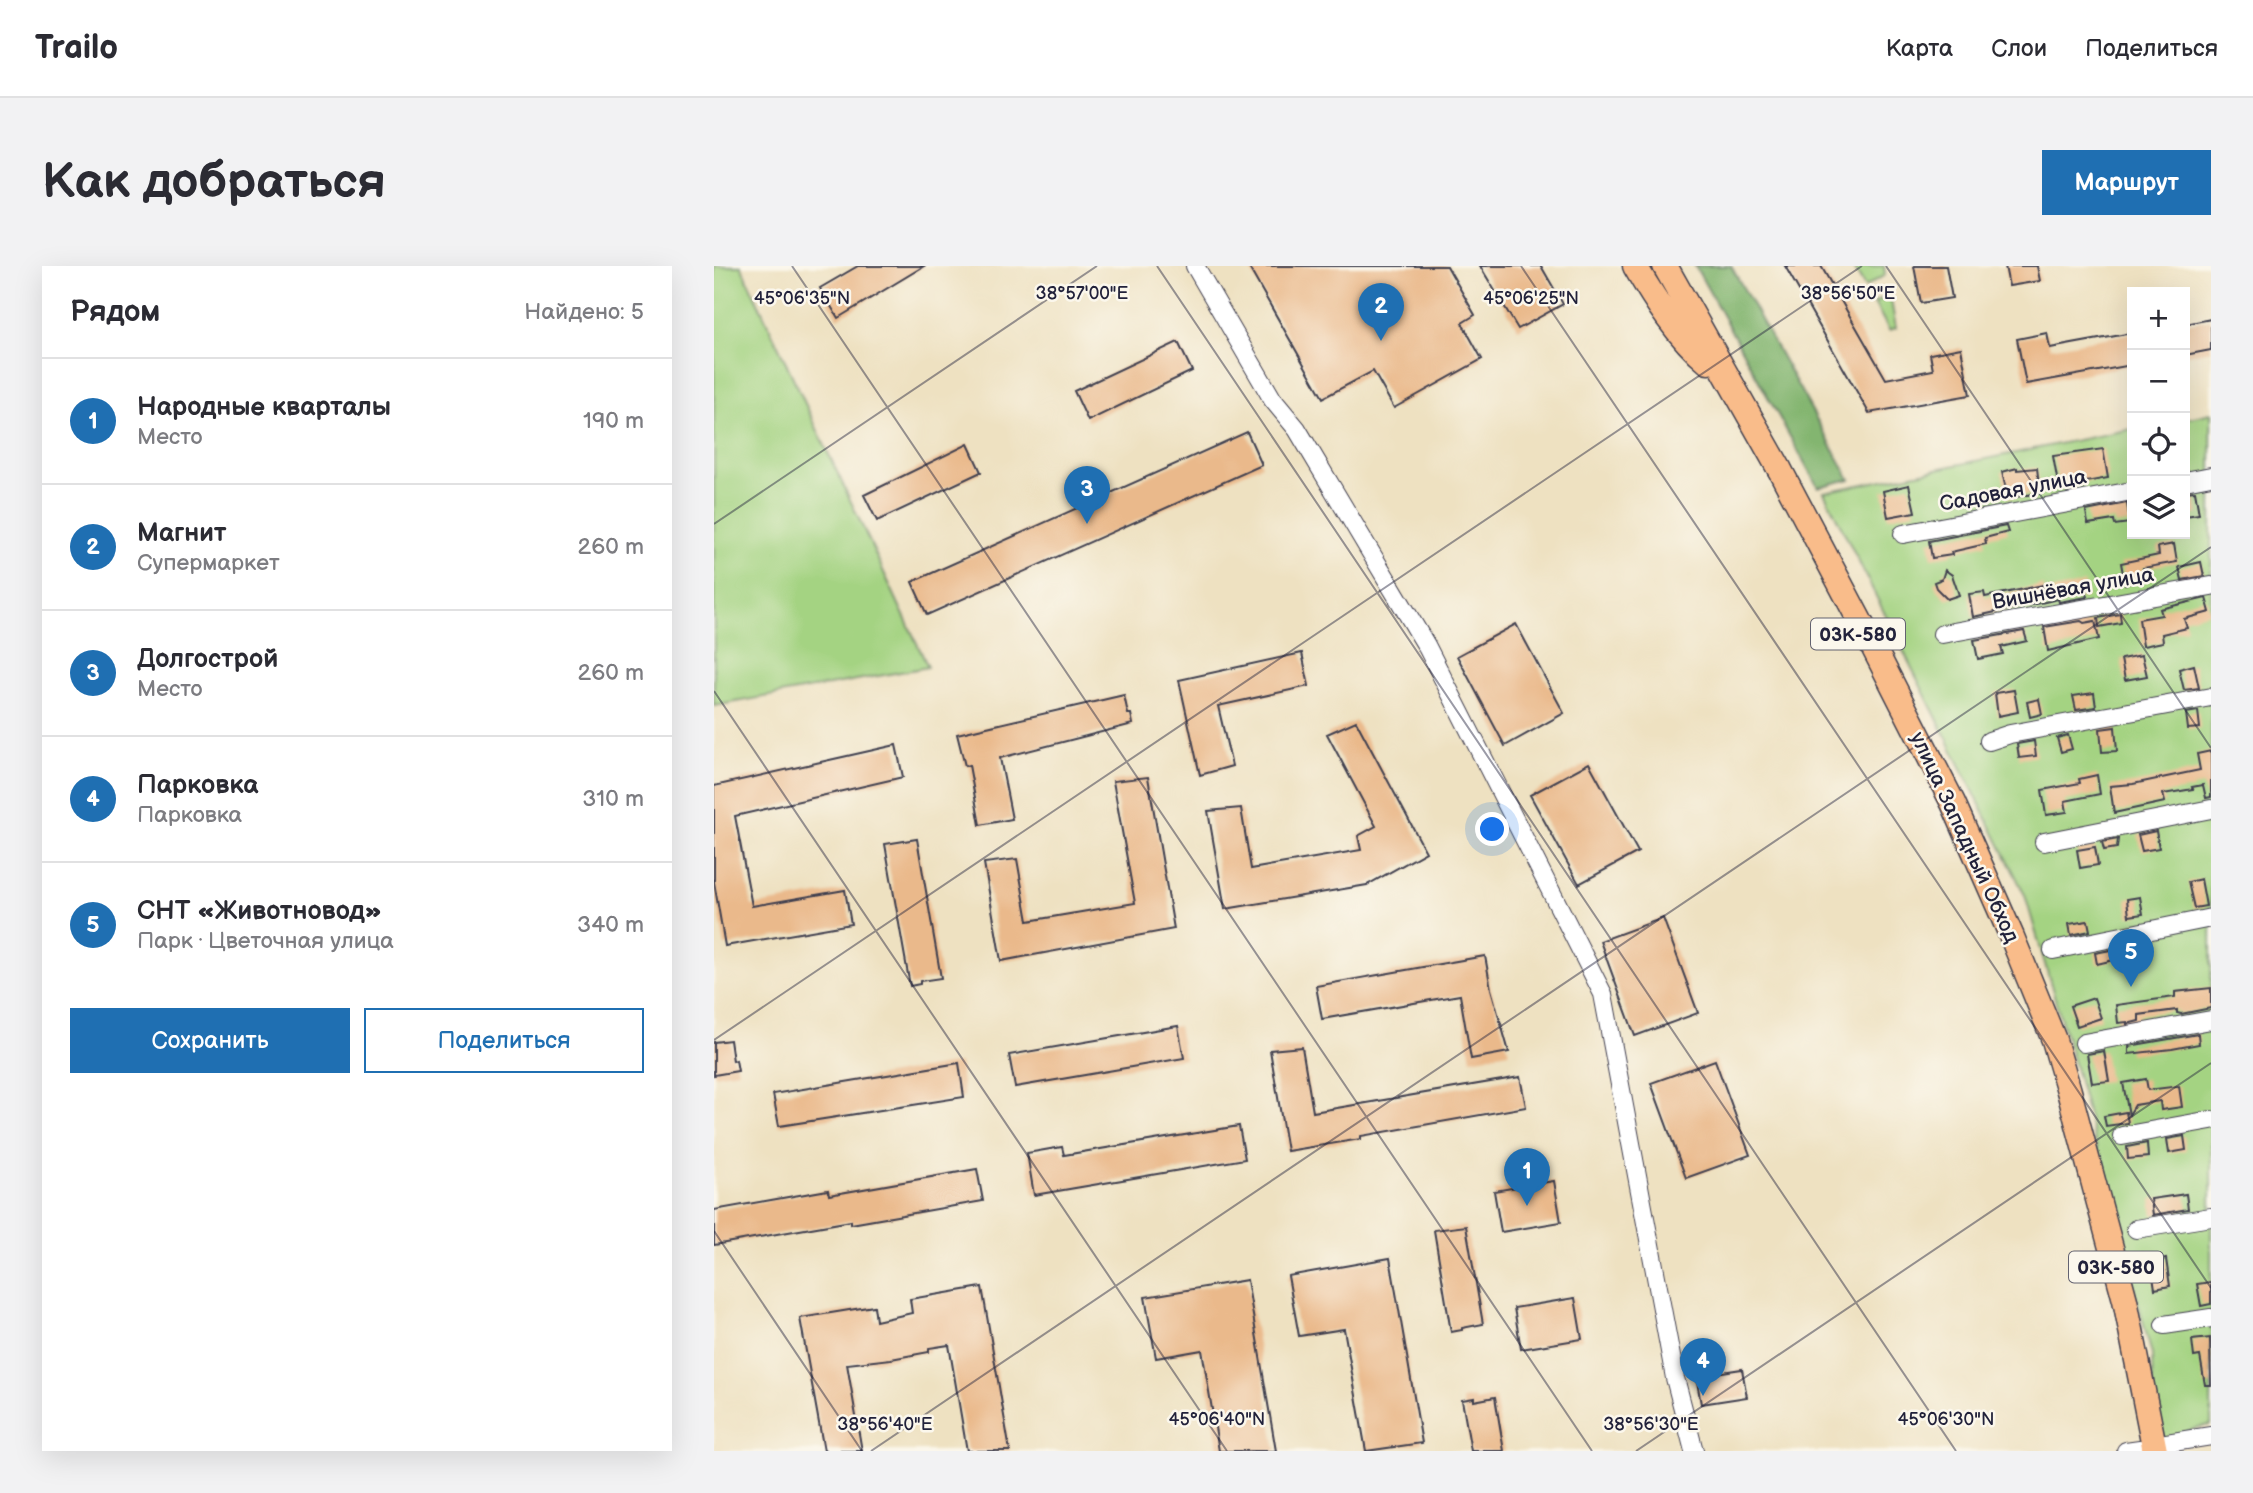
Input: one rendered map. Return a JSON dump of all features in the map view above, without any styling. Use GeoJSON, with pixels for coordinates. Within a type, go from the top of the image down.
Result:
{"type":"FeatureCollection","features":[{"type":"Feature","properties":{"kind":"highway"},"geometry":{"type":"LineString","coordinates":[[1635,266],[1667,314],[1708,362]]}},
{"type":"Feature","properties":{"kind":"highway","name":"улица Западный Обход"},"geometry":{"type":"LineString","coordinates":[[1653,266],[1741,418],[1861,641],[1945,808],[2003,941],[2050,1071],[2069,1138],[2100,1259],[2143,1449]]}},
{"type":"Feature","properties":{"kind":"highway","name":"улица Западный Обход"},"geometry":{"type":"LineString","coordinates":[[1665,266],[1780,470],[1953,803],[2054,1040],[2124,1300],[2143,1449]]}},
{"type":"Feature","properties":{"kind":"street"},"geometry":{"type":"LineString","coordinates":[[1195,266],[1273,400],[1297,429],[1426,645],[1603,993],[1675,1378],[1694,1451]]}},
{"type":"Feature","properties":{"kind":"street"},"geometry":{"type":"LineString","coordinates":[[2190,480],[2211,476]]}},
{"type":"Feature","properties":{"kind":"street","name":"Садовая улица"},"geometry":{"type":"LineString","coordinates":[[1903,534],[2127,492]]}},
{"type":"Feature","properties":{"kind":"street","name":"Вишнёвая улица"},"geometry":{"type":"LineString","coordinates":[[1942,634],[2211,586]]}},
{"type":"Feature","properties":{"kind":"street"},"geometry":{"type":"LineString","coordinates":[[1989,741],[2010,734],[2211,697]]}},
{"type":"Feature","properties":{"kind":"street"},"geometry":{"type":"LineString","coordinates":[[2044,842],[2211,809]]}},
{"type":"Feature","properties":{"kind":"street"},"geometry":{"type":"LineString","coordinates":[[2053,950],[2211,918]]}},
{"type":"Feature","properties":{"kind":"street"},"geometry":{"type":"LineString","coordinates":[[2084,1043],[2211,1020]]}},
{"type":"Feature","properties":{"kind":"street"},"geometry":{"type":"LineString","coordinates":[[2122,1136],[2211,1120]]}},
{"type":"Feature","properties":{"kind":"street"},"geometry":{"type":"LineString","coordinates":[[2136,1229],[2211,1217]]}},
{"type":"Feature","properties":{"kind":"street"},"geometry":{"type":"LineString","coordinates":[[2164,1325],[2211,1318]]}},
{"type":"Feature","properties":{"kind":"street"},"geometry":{"type":"LineString","coordinates":[[2143,1449],[2211,1436]]}},
{"type":"Feature","properties":{"kind":"green space"},"geometry":{"type":"Polygon","coordinates":[[[714,266],[741,266],[928,667],[714,706],[714,266]]]}},
{"type":"Feature","properties":{"kind":"green space"},"geometry":{"type":"Polygon","coordinates":[[[1695,266],[1731,266],[1850,479],[1818,487],[1695,266]]]}},
{"type":"Feature","properties":{"kind":"green space"},"geometry":{"type":"Polygon","coordinates":[[[1853,266],[1884,266],[1885,275],[1865,287],[1853,266]]]}},
{"type":"Feature","properties":{"kind":"green space"},"geometry":{"type":"Polygon","coordinates":[[[1890,295],[1896,328],[1889,330],[1874,303],[1890,295]]]}},
{"type":"Feature","properties":{"kind":"green space"},"geometry":{"type":"Polygon","coordinates":[[[2211,413],[2211,1425],[2154,1445],[2152,1355],[2078,1078],[2025,895],[1824,492],[2127,430],[2127,539],[2190,539],[2190,418],[2211,413]]]}},
{"type":"Feature","properties":{"kind":"building"},"geometry":{"type":"Polygon","coordinates":[[[858,266],[924,266],[838,318],[820,288],[858,266]]]}},
{"type":"Feature","properties":{"kind":"building"},"geometry":{"type":"Polygon","coordinates":[[[1248,266],[1447,266],[1475,315],[1462,323],[1482,359],[1394,408],[1373,371],[1323,398],[1248,266]]]}},
{"type":"Feature","properties":{"kind":"building"},"geometry":{"type":"Polygon","coordinates":[[[1480,266],[1541,266],[1563,304],[1518,329],[1480,266]]]}},
{"type":"Feature","properties":{"kind":"building"},"geometry":{"type":"Polygon","coordinates":[[[1785,266],[1821,266],[1886,379],[1933,370],[1930,354],[1961,348],[1970,395],[1869,413],[1785,266]]]}},
{"type":"Feature","properties":{"kind":"building"},"geometry":{"type":"Polygon","coordinates":[[[1914,266],[1946,266],[1952,298],[1921,303],[1914,266]]]}},
{"type":"Feature","properties":{"kind":"building"},"geometry":{"type":"Polygon","coordinates":[[[2005,266],[2037,266],[2040,281],[2009,286],[2005,266]]]}},
{"type":"Feature","properties":{"kind":"building"},"geometry":{"type":"Polygon","coordinates":[[[2211,319],[2211,350],[2190,354],[2190,323],[2211,319]]]}},
{"type":"Feature","properties":{"kind":"building"},"geometry":{"type":"Polygon","coordinates":[[[2047,333],[2050,348],[2127,334],[2127,366],[2026,384],[2017,339],[2047,333]]]}},
{"type":"Feature","properties":{"kind":"building"},"geometry":{"type":"Polygon","coordinates":[[[1178,342],[1192,371],[1088,421],[1074,391],[1178,342]]]}},
{"type":"Feature","properties":{"kind":"building"},"geometry":{"type":"Polygon","coordinates":[[[1247,432],[1262,465],[927,615],[912,582],[1247,432]]]}},
{"type":"Feature","properties":{"kind":"building"},"geometry":{"type":"Polygon","coordinates":[[[968,444],[981,472],[877,521],[864,495],[968,444]]]}},
{"type":"Feature","properties":{"kind":"building"},"geometry":{"type":"Polygon","coordinates":[[[2103,449],[2108,478],[2063,489],[2062,483],[2058,484],[2053,456],[2103,449]]]}},
{"type":"Feature","properties":{"kind":"building"},"geometry":{"type":"Polygon","coordinates":[[[2017,468],[2037,468],[2040,493],[2008,498],[2002,472],[2017,468]]]}},
{"type":"Feature","properties":{"kind":"building"},"geometry":{"type":"Polygon","coordinates":[[[1909,485],[1915,512],[1888,517],[1883,491],[1909,485]]]}},
{"type":"Feature","properties":{"kind":"building"},"geometry":{"type":"Polygon","coordinates":[[[2195,491],[2199,514],[2190,515],[2190,492],[2195,491]]]}},
{"type":"Feature","properties":{"kind":"building"},"geometry":{"type":"Polygon","coordinates":[[[2127,503],[2127,523],[2115,525],[2114,520],[2088,524],[2086,511],[2127,503]]]}},
{"type":"Feature","properties":{"kind":"building"},"geometry":{"type":"Polygon","coordinates":[[[2006,526],[2008,532],[1985,538],[1986,544],[1951,552],[1952,555],[1932,558],[1929,541],[2006,526]]]}},
{"type":"Feature","properties":{"kind":"building"},"geometry":{"type":"Polygon","coordinates":[[[2174,544],[2177,562],[2143,568],[2145,580],[2125,584],[2121,563],[2159,555],[2158,547],[2174,544]]]}},
{"type":"Feature","properties":{"kind":"building"},"geometry":{"type":"Polygon","coordinates":[[[2201,562],[2204,576],[2182,580],[2179,567],[2201,562]]]}},
{"type":"Feature","properties":{"kind":"building"},"geometry":{"type":"Polygon","coordinates":[[[1945,570],[1952,575],[1959,595],[1947,599],[1934,582],[1942,579],[1945,570]]]}},
{"type":"Feature","properties":{"kind":"building"},"geometry":{"type":"Polygon","coordinates":[[[2084,583],[2087,597],[2059,602],[2058,599],[1973,617],[1969,594],[1984,592],[1985,597],[2043,585],[2045,592],[2084,583]]]}},
{"type":"Feature","properties":{"kind":"building"},"geometry":{"type":"Polygon","coordinates":[[[2206,598],[2210,612],[2184,619],[2187,628],[2162,634],[2163,642],[2143,646],[2139,619],[2162,615],[2160,609],[2206,598]]]}},
{"type":"Feature","properties":{"kind":"building"},"geometry":{"type":"Polygon","coordinates":[[[2120,614],[2121,623],[2099,627],[2098,618],[2120,614]]]}},
{"type":"Feature","properties":{"kind":"building"},"geometry":{"type":"Polygon","coordinates":[[[2095,621],[2099,639],[2048,651],[2044,627],[2095,621]]]}},
{"type":"Feature","properties":{"kind":"building"},"geometry":{"type":"Polygon","coordinates":[[[1516,624],[1564,713],[1505,746],[1457,656],[1516,624]]]}},
{"type":"Feature","properties":{"kind":"building"},"geometry":{"type":"Polygon","coordinates":[[[2024,631],[2027,641],[2001,647],[2003,654],[1978,659],[1974,640],[2024,631]]]}},
{"type":"Feature","properties":{"kind":"building"},"geometry":{"type":"Polygon","coordinates":[[[1302,653],[1309,686],[1218,706],[1232,766],[1200,775],[1179,680],[1302,653]]]}},
{"type":"Feature","properties":{"kind":"building"},"geometry":{"type":"Polygon","coordinates":[[[2142,655],[2147,676],[2125,680],[2121,659],[2142,655]]]}},
{"type":"Feature","properties":{"kind":"building"},"geometry":{"type":"Polygon","coordinates":[[[2194,665],[2199,688],[2184,690],[2179,669],[2194,665]]]}},
{"type":"Feature","properties":{"kind":"building"},"geometry":{"type":"Polygon","coordinates":[[[2014,690],[2018,712],[1998,716],[1995,693],[2014,690]]]}},
{"type":"Feature","properties":{"kind":"building"},"geometry":{"type":"Polygon","coordinates":[[[2094,693],[2096,707],[2076,710],[2073,696],[2094,693]]]}},
{"type":"Feature","properties":{"kind":"building"},"geometry":{"type":"Polygon","coordinates":[[[1124,695],[1133,724],[1000,758],[1012,819],[980,825],[969,765],[965,766],[957,734],[1124,695]]]}},
{"type":"Feature","properties":{"kind":"building"},"geometry":{"type":"Polygon","coordinates":[[[2039,699],[2042,714],[2030,717],[2027,702],[2039,699]]]}},
{"type":"Feature","properties":{"kind":"building"},"geometry":{"type":"Polygon","coordinates":[[[2198,711],[2200,728],[2188,729],[2186,713],[2198,711]]]}},
{"type":"Feature","properties":{"kind":"building"},"geometry":{"type":"Polygon","coordinates":[[[1356,721],[1426,852],[1367,885],[1225,909],[1208,811],[1241,808],[1251,869],[1361,850],[1358,836],[1376,826],[1327,734],[1356,721]]]}},
{"type":"Feature","properties":{"kind":"building"},"geometry":{"type":"Polygon","coordinates":[[[2115,727],[2117,751],[2102,752],[2100,729],[2115,727]]]}},
{"type":"Feature","properties":{"kind":"building"},"geometry":{"type":"Polygon","coordinates":[[[2068,735],[2072,749],[2061,752],[2057,738],[2068,735]]]}},
{"type":"Feature","properties":{"kind":"building"},"geometry":{"type":"Polygon","coordinates":[[[2034,741],[2036,756],[2019,758],[2017,744],[2034,741]]]}},
{"type":"Feature","properties":{"kind":"building"},"geometry":{"type":"Polygon","coordinates":[[[896,745],[903,777],[735,816],[752,906],[845,890],[851,924],[725,946],[714,882],[714,786],[896,745]]]}},
{"type":"Feature","properties":{"kind":"building"},"geometry":{"type":"Polygon","coordinates":[[[2211,751],[2211,797],[2206,798],[2203,785],[2163,794],[2165,802],[2114,813],[2110,786],[2200,770],[2197,754],[2211,751]]]}},
{"type":"Feature","properties":{"kind":"building"},"geometry":{"type":"Polygon","coordinates":[[[1589,763],[1638,852],[1579,884],[1530,795],[1589,763]]]}},
{"type":"Feature","properties":{"kind":"building"},"geometry":{"type":"Polygon","coordinates":[[[2097,775],[2100,794],[2065,801],[2067,812],[2046,815],[2042,790],[2080,783],[2079,779],[2097,775]]]}},
{"type":"Feature","properties":{"kind":"building"},"geometry":{"type":"Polygon","coordinates":[[[1148,777],[1174,929],[1001,961],[984,863],[1017,859],[1028,921],[1135,903],[1113,781],[1148,777]]]}},
{"type":"Feature","properties":{"kind":"building"},"geometry":{"type":"Polygon","coordinates":[[[2156,831],[2159,848],[2142,851],[2138,835],[2156,831]]]}},
{"type":"Feature","properties":{"kind":"building"},"geometry":{"type":"Polygon","coordinates":[[[917,839],[941,978],[920,981],[920,984],[910,986],[885,844],[917,839]]]}},
{"type":"Feature","properties":{"kind":"building"},"geometry":{"type":"Polygon","coordinates":[[[2118,839],[2117,848],[2104,850],[2102,842],[2118,839]]]}},
{"type":"Feature","properties":{"kind":"building"},"geometry":{"type":"Polygon","coordinates":[[[2095,847],[2098,865],[2080,868],[2077,850],[2095,847]]]}},
{"type":"Feature","properties":{"kind":"building"},"geometry":{"type":"Polygon","coordinates":[[[2201,879],[2206,906],[2194,908],[2188,882],[2201,879]]]}},
{"type":"Feature","properties":{"kind":"building"},"geometry":{"type":"Polygon","coordinates":[[[2140,897],[2143,914],[2129,916],[2127,899],[2140,897]]]}},
{"type":"Feature","properties":{"kind":"building"},"geometry":{"type":"Polygon","coordinates":[[[1663,918],[1698,1013],[1635,1036],[1600,941],[1663,918]]]}},
{"type":"Feature","properties":{"kind":"building"},"geometry":{"type":"Polygon","coordinates":[[[2088,921],[2090,931],[2071,935],[2069,924],[2088,921]]]}},
{"type":"Feature","properties":{"kind":"building"},"geometry":{"type":"Polygon","coordinates":[[[2116,949],[2118,959],[2097,964],[2095,953],[2116,949]]]}},
{"type":"Feature","properties":{"kind":"building"},"geometry":{"type":"Polygon","coordinates":[[[1485,956],[1491,989],[1509,1052],[1471,1059],[1460,995],[1322,1019],[1316,986],[1485,956]]]}},
{"type":"Feature","properties":{"kind":"building"},"geometry":{"type":"Polygon","coordinates":[[[2211,988],[2211,1008],[2181,1014],[2177,1013],[2177,1010],[2139,1015],[2139,1021],[2118,1023],[2116,1005],[2175,997],[2175,992],[2211,988]]]}},
{"type":"Feature","properties":{"kind":"building"},"geometry":{"type":"Polygon","coordinates":[[[2094,998],[2101,1018],[2077,1026],[2070,1006],[2094,998]]]}},
{"type":"Feature","properties":{"kind":"building"},"geometry":{"type":"Polygon","coordinates":[[[1178,1026],[1184,1058],[1015,1087],[1009,1055],[1178,1026]]]}},
{"type":"Feature","properties":{"kind":"building"},"geometry":{"type":"Polygon","coordinates":[[[2198,1034],[2199,1044],[2129,1054],[2129,1046],[2198,1034]]]}},
{"type":"Feature","properties":{"kind":"building"},"geometry":{"type":"Polygon","coordinates":[[[730,1040],[733,1061],[736,1060],[738,1071],[714,1075],[714,1042],[730,1040]]]}},
{"type":"Feature","properties":{"kind":"building"},"geometry":{"type":"Polygon","coordinates":[[[1302,1047],[1313,1112],[1520,1077],[1526,1107],[1287,1151],[1270,1050],[1302,1047]]]}},
{"type":"Feature","properties":{"kind":"building"},"geometry":{"type":"Polygon","coordinates":[[[2104,1051],[2109,1081],[2092,1083],[2087,1054],[2104,1051]]]}},
{"type":"Feature","properties":{"kind":"building"},"geometry":{"type":"Polygon","coordinates":[[[1715,1060],[1750,1155],[1686,1178],[1651,1083],[1715,1060]]]}},
{"type":"Feature","properties":{"kind":"building"},"geometry":{"type":"Polygon","coordinates":[[[959,1063],[964,1097],[779,1126],[773,1094],[959,1063]]]}},
{"type":"Feature","properties":{"kind":"building"},"geometry":{"type":"Polygon","coordinates":[[[2146,1079],[2148,1090],[2179,1086],[2182,1107],[2161,1110],[2160,1101],[2135,1105],[2129,1115],[2123,1083],[2146,1079]]]}},
{"type":"Feature","properties":{"kind":"building"},"geometry":{"type":"Polygon","coordinates":[[[2126,1112],[2128,1123],[2106,1126],[2104,1116],[2126,1112]]]}},
{"type":"Feature","properties":{"kind":"building"},"geometry":{"type":"Polygon","coordinates":[[[1239,1126],[1245,1159],[1034,1195],[1027,1153],[1062,1147],[1064,1155],[1239,1126]]]}},
{"type":"Feature","properties":{"kind":"building"},"geometry":{"type":"Polygon","coordinates":[[[2184,1136],[2186,1150],[2169,1153],[2167,1139],[2184,1136]]]}},
{"type":"Feature","properties":{"kind":"building"},"geometry":{"type":"Polygon","coordinates":[[[2147,1143],[2148,1157],[2128,1159],[2127,1147],[2147,1143]]]}},
{"type":"Feature","properties":{"kind":"building"},"geometry":{"type":"Polygon","coordinates":[[[977,1169],[983,1201],[714,1245],[714,1210],[828,1190],[829,1195],[977,1169]]]}},
{"type":"Feature","properties":{"kind":"building"},"geometry":{"type":"Polygon","coordinates":[[[1554,1181],[1561,1222],[1501,1232],[1494,1191],[1554,1181]]]}},
{"type":"Feature","properties":{"kind":"building"},"geometry":{"type":"Polygon","coordinates":[[[2186,1194],[2188,1209],[2153,1215],[2151,1199],[2186,1194]]]}},
{"type":"Feature","properties":{"kind":"building"},"geometry":{"type":"Polygon","coordinates":[[[1466,1226],[1483,1324],[1451,1332],[1434,1230],[1466,1226]]]}},
{"type":"Feature","properties":{"kind":"building"},"geometry":{"type":"Polygon","coordinates":[[[1390,1258],[1422,1443],[1366,1451],[1344,1329],[1299,1336],[1288,1276],[1390,1258]]]}},
{"type":"Feature","properties":{"kind":"building"},"geometry":{"type":"Polygon","coordinates":[[[2166,1259],[2170,1286],[2155,1289],[2151,1262],[2166,1259]]]}},
{"type":"Feature","properties":{"kind":"building"},"geometry":{"type":"Polygon","coordinates":[[[1247,1280],[1276,1451],[1219,1451],[1202,1350],[1156,1358],[1145,1297],[1247,1280]]]}},
{"type":"Feature","properties":{"kind":"building"},"geometry":{"type":"Polygon","coordinates":[[[2211,1282],[2211,1304],[2201,1306],[2197,1284],[2211,1282]]]}},
{"type":"Feature","properties":{"kind":"building"},"geometry":{"type":"Polygon","coordinates":[[[982,1287],[1010,1451],[967,1451],[949,1345],[929,1348],[929,1352],[847,1364],[862,1451],[824,1451],[800,1318],[874,1306],[876,1321],[912,1313],[910,1299],[982,1287]]]}},
{"type":"Feature","properties":{"kind":"building"},"geometry":{"type":"Polygon","coordinates":[[[1575,1298],[1582,1339],[1521,1349],[1514,1308],[1575,1298]]]}},
{"type":"Feature","properties":{"kind":"building"},"geometry":{"type":"Polygon","coordinates":[[[2210,1338],[2211,1385],[2205,1385],[2200,1356],[2194,1357],[2192,1340],[2210,1338]]]}},
{"type":"Feature","properties":{"kind":"building"},"geometry":{"type":"Polygon","coordinates":[[[1742,1369],[1747,1397],[1701,1404],[1696,1376],[1742,1369]]]}},
{"type":"Feature","properties":{"kind":"building"},"geometry":{"type":"Polygon","coordinates":[[[1495,1397],[1504,1451],[1471,1451],[1462,1400],[1495,1397]]]}},
{"type":"Feature","properties":{"kind":"place","name":"Магнит"},"geometry":{"type":"Point","coordinates":[1381,341]}},
{"type":"Feature","properties":{"kind":"place","name":"Долгострой"},"geometry":{"type":"Point","coordinates":[1087,524]}},
{"type":"Feature","properties":{"kind":"place","name":"СНТ «Животновод»"},"geometry":{"type":"Point","coordinates":[2131,987]}},
{"type":"Feature","properties":{"kind":"place","name":"Народные кварталы"},"geometry":{"type":"Point","coordinates":[1527,1206]}},
{"type":"Feature","properties":{"kind":"place","name":"Парковка"},"geometry":{"type":"Point","coordinates":[1703,1396]}}]}
